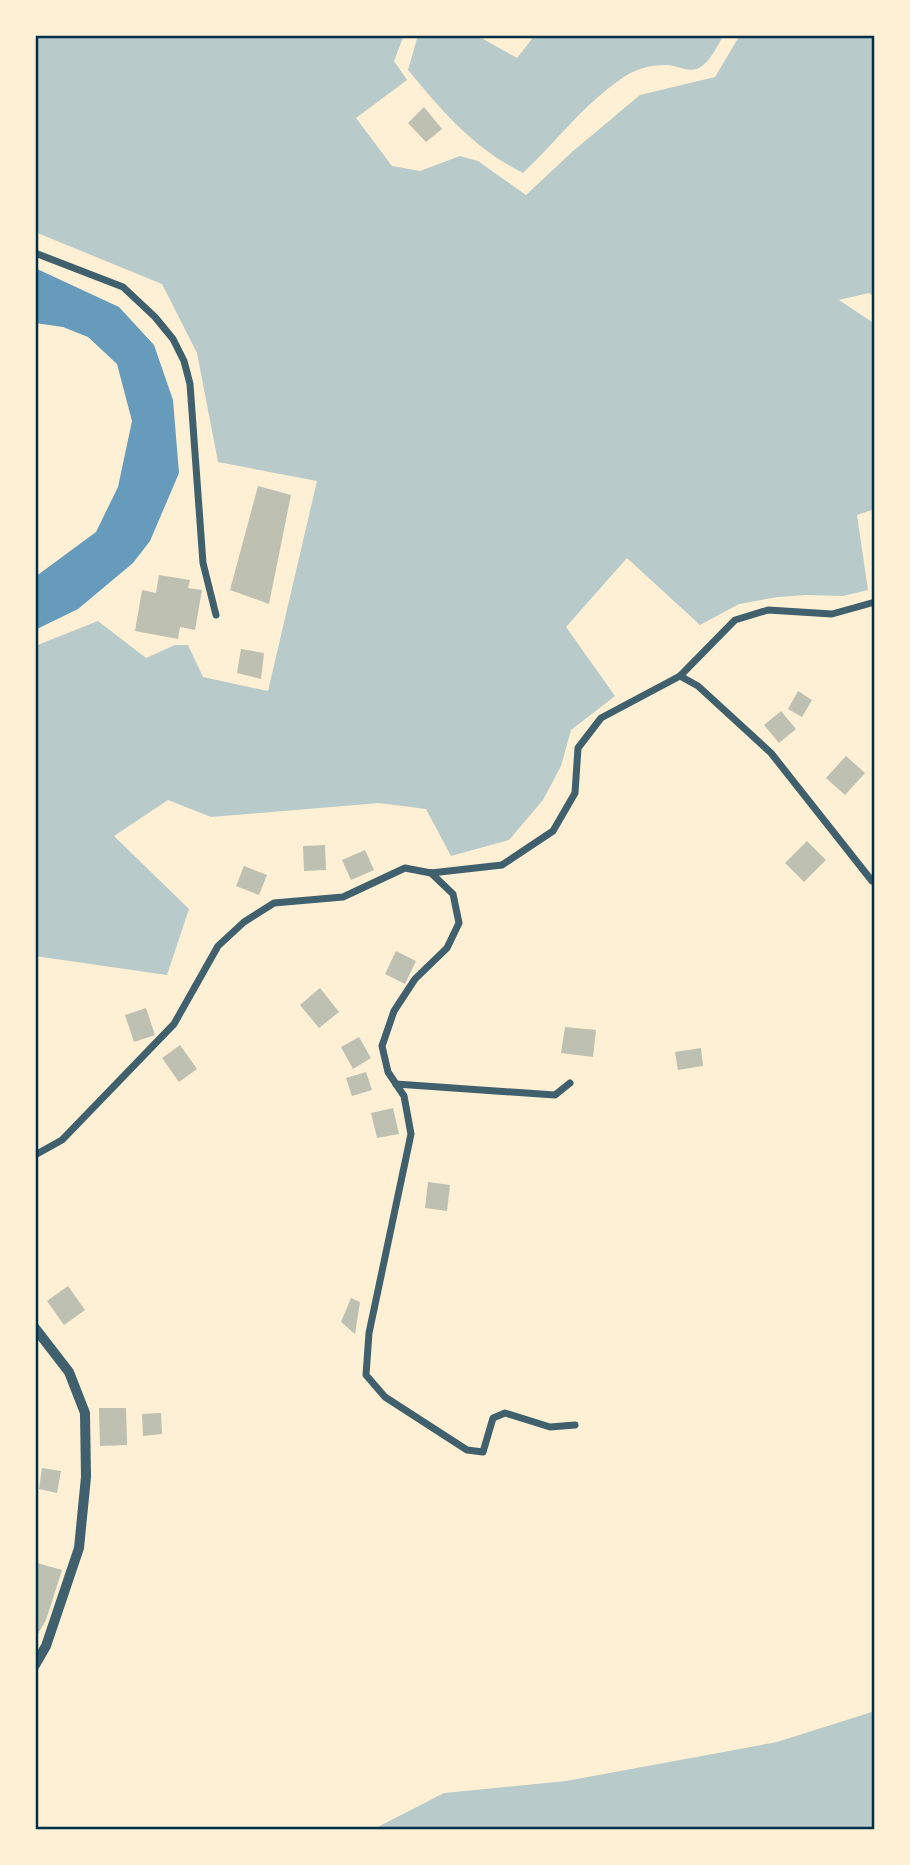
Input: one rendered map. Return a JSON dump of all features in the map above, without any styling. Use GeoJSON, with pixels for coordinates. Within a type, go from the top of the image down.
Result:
{"type":"FeatureCollection","features":[{"type":"Feature","properties":{"kind":"street"},"geometry":{"type":"LineString","coordinates":[[35,253],[123,288],[155,317],[184,361],[190,384],[203,563],[216,615]]}},
{"type":"Feature","properties":{"kind":"street"},"geometry":{"type":"LineString","coordinates":[[35,1156],[62,1140],[174,1024],[218,946],[244,922],[274,903],[343,897],[405,868],[431,873],[502,865],[553,831],[575,793],[578,748],[601,718],[680,676],[735,620],[768,610],[832,614],[875,602]]}},
{"type":"Feature","properties":{"kind":"street"},"geometry":{"type":"LineString","coordinates":[[680,676],[698,686],[771,753],[875,882]]}},
{"type":"Feature","properties":{"kind":"street"},"geometry":{"type":"LineString","coordinates":[[431,873],[453,894],[459,923],[447,948],[415,979],[394,1011],[382,1046],[388,1072],[404,1096],[411,1134],[369,1333],[366,1375],[385,1397],[467,1450],[483,1452],[493,1418],[505,1413],[550,1427],[575,1425]]}},
{"type":"Feature","properties":{"kind":"street"},"geometry":{"type":"LineString","coordinates":[[396,1084],[555,1095],[570,1083]]}},
{"type":"Feature","properties":{"kind":"street"},"geometry":{"type":"LineString","coordinates":[[35,1328],[69,1371],[85,1413],[86,1477],[79,1548],[46,1646],[35,1665]]}},
{"type":"Feature","properties":{"kind":"shaded area"},"geometry":{"type":"Polygon","coordinates":[[[35,35],[404,35],[394,61],[407,80],[356,118],[392,166],[420,171],[460,156],[478,161],[526,195],[640,95],[715,77],[740,35],[875,35],[875,297],[869,293],[839,300],[875,324],[875,509],[857,515],[868,590],[843,596],[778,597],[739,604],[700,625],[627,558],[566,627],[615,696],[571,730],[561,766],[543,800],[509,840],[451,856],[426,809],[379,803],[211,817],[168,800],[114,836],[189,909],[167,975],[35,956],[35,646],[98,621],[146,658],[175,645],[188,645],[203,677],[268,691],[317,481],[218,462],[197,353],[162,284],[35,232],[35,35]]]}},
{"type":"Feature","properties":{"kind":"shaded area"},"geometry":{"type":"Polygon","coordinates":[[[418,35],[476,35],[517,58],[535,35],[724,35],[708,60],[698,69],[689,70],[671,65],[654,66],[637,70],[621,79],[582,112],[523,173],[489,152],[460,128],[408,70],[418,35]]]}},
{"type":"Feature","properties":{"kind":"shaded area"},"geometry":{"type":"Polygon","coordinates":[[[875,1711],[875,1830],[372,1830],[444,1793],[566,1781],[777,1742],[875,1711]]]}},
{"type":"Feature","properties":{"kind":"water"},"geometry":{"type":"Polygon","coordinates":[[[35,268],[119,307],[154,345],[173,400],[179,473],[150,541],[133,563],[78,609],[35,630],[35,577],[96,532],[118,487],[132,421],[117,364],[88,337],[63,327],[35,323],[35,268]]]}},
{"type":"Feature","properties":{"kind":"building"},"geometry":{"type":"Polygon","coordinates":[[[424,107],[442,129],[426,142],[408,123],[424,107]]]}},
{"type":"Feature","properties":{"kind":"building"},"geometry":{"type":"Polygon","coordinates":[[[258,486],[291,495],[269,604],[230,590],[258,486]]]}},
{"type":"Feature","properties":{"kind":"building"},"geometry":{"type":"Polygon","coordinates":[[[159,575],[190,580],[188,588],[202,590],[195,630],[180,627],[178,639],[135,631],[142,590],[156,593],[159,575]]]}},
{"type":"Feature","properties":{"kind":"building"},"geometry":{"type":"Polygon","coordinates":[[[241,649],[264,653],[261,679],[237,673],[241,649]]]}},
{"type":"Feature","properties":{"kind":"building"},"geometry":{"type":"Polygon","coordinates":[[[798,691],[812,700],[802,717],[788,709],[798,691]]]}},
{"type":"Feature","properties":{"kind":"building"},"geometry":{"type":"Polygon","coordinates":[[[781,711],[796,729],[779,743],[764,725],[781,711]]]}},
{"type":"Feature","properties":{"kind":"building"},"geometry":{"type":"Polygon","coordinates":[[[846,756],[865,773],[845,795],[826,778],[846,756]]]}},
{"type":"Feature","properties":{"kind":"building"},"geometry":{"type":"Polygon","coordinates":[[[807,841],[826,860],[804,882],[785,863],[807,841]]]}},
{"type":"Feature","properties":{"kind":"building"},"geometry":{"type":"Polygon","coordinates":[[[325,845],[326,870],[304,871],[303,846],[325,845]]]}},
{"type":"Feature","properties":{"kind":"building"},"geometry":{"type":"Polygon","coordinates":[[[365,850],[374,870],[351,880],[342,860],[365,850]]]}},
{"type":"Feature","properties":{"kind":"building"},"geometry":{"type":"Polygon","coordinates":[[[244,866],[267,875],[259,895],[236,886],[244,866]]]}},
{"type":"Feature","properties":{"kind":"building"},"geometry":{"type":"Polygon","coordinates":[[[396,951],[416,961],[405,984],[385,974],[396,951]]]}},
{"type":"Feature","properties":{"kind":"building"},"geometry":{"type":"Polygon","coordinates":[[[320,988],[339,1012],[319,1028],[300,1005],[320,988]]]}},
{"type":"Feature","properties":{"kind":"building"},"geometry":{"type":"Polygon","coordinates":[[[146,1008],[155,1035],[134,1042],[125,1015],[146,1008]]]}},
{"type":"Feature","properties":{"kind":"building"},"geometry":{"type":"Polygon","coordinates":[[[565,1027],[596,1030],[593,1057],[561,1053],[565,1027]]]}},
{"type":"Feature","properties":{"kind":"building"},"geometry":{"type":"Polygon","coordinates":[[[359,1037],[371,1058],[353,1069],[341,1047],[359,1037]]]}},
{"type":"Feature","properties":{"kind":"building"},"geometry":{"type":"Polygon","coordinates":[[[180,1045],[197,1069],[179,1082],[162,1058],[180,1045]]]}},
{"type":"Feature","properties":{"kind":"building"},"geometry":{"type":"Polygon","coordinates":[[[701,1048],[703,1066],[678,1070],[675,1052],[701,1048]]]}},
{"type":"Feature","properties":{"kind":"building"},"geometry":{"type":"Polygon","coordinates":[[[366,1072],[372,1090],[352,1096],[346,1078],[366,1072]]]}},
{"type":"Feature","properties":{"kind":"building"},"geometry":{"type":"Polygon","coordinates":[[[393,1108],[399,1134],[377,1138],[371,1113],[393,1108]]]}},
{"type":"Feature","properties":{"kind":"building"},"geometry":{"type":"Polygon","coordinates":[[[428,1182],[450,1185],[447,1211],[425,1208],[428,1182]]]}},
{"type":"Feature","properties":{"kind":"building"},"geometry":{"type":"Polygon","coordinates":[[[68,1286],[85,1310],[64,1325],[47,1301],[68,1286]]]}},
{"type":"Feature","properties":{"kind":"building"},"geometry":{"type":"Polygon","coordinates":[[[351,1298],[360,1302],[355,1334],[341,1322],[351,1298]]]}},
{"type":"Feature","properties":{"kind":"building"},"geometry":{"type":"Polygon","coordinates":[[[99,1408],[126,1408],[127,1445],[100,1446],[99,1408]]]}},
{"type":"Feature","properties":{"kind":"building"},"geometry":{"type":"Polygon","coordinates":[[[161,1413],[162,1434],[143,1436],[142,1414],[161,1413]]]}},
{"type":"Feature","properties":{"kind":"building"},"geometry":{"type":"Polygon","coordinates":[[[42,1468],[61,1471],[57,1493],[39,1489],[42,1468]]]}},
{"type":"Feature","properties":{"kind":"building"},"geometry":{"type":"Polygon","coordinates":[[[37,1563],[62,1570],[46,1620],[35,1639],[37,1563]]]}}]}
